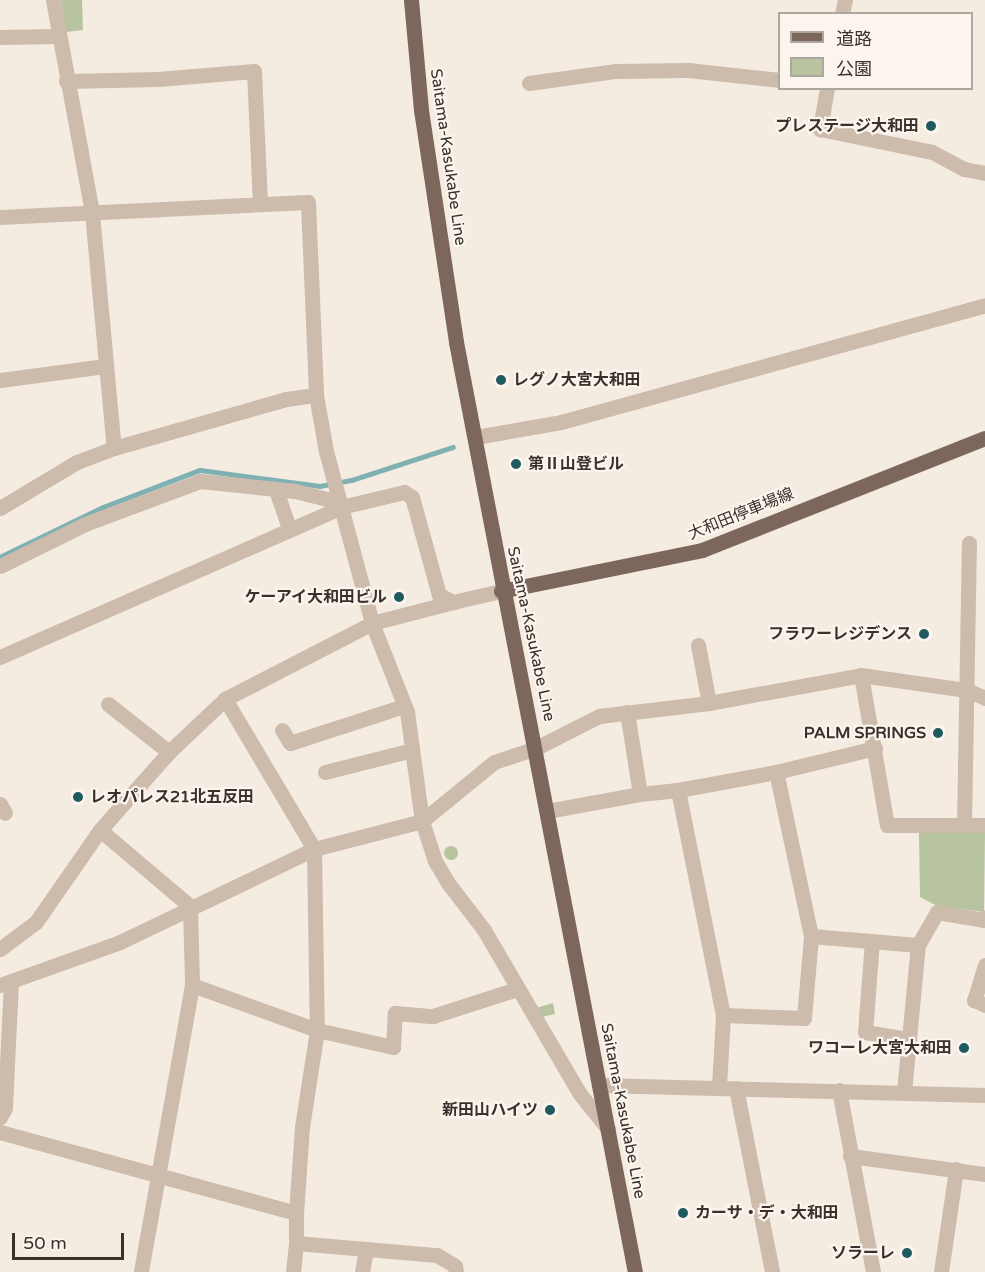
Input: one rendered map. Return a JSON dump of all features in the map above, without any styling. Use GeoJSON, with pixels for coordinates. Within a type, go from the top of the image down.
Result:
{"type":"FeatureCollection","features":[{"type":"Feature","properties":{"kind":"main road","name":"Saitama-Kasukabe Line"},"geometry":{"type":"LineString","coordinates":[[411,0],[421,110],[456,342],[476,437],[501,591],[536,748],[635,1272]]}},
{"type":"Feature","properties":{"kind":"main road","name":"大和田停車場線"},"geometry":{"type":"LineString","coordinates":[[501,591],[702,550],[985,438]]}},
{"type":"Feature","properties":{"kind":"street"},"geometry":{"type":"LineString","coordinates":[[53,0],[66,81],[92,213],[114,448]]}},
{"type":"Feature","properties":{"kind":"street"},"geometry":{"type":"LineString","coordinates":[[0,37],[58,36]]}},
{"type":"Feature","properties":{"kind":"street"},"geometry":{"type":"LineString","coordinates":[[66,81],[158,79],[254,70],[260,204]]}},
{"type":"Feature","properties":{"kind":"street"},"geometry":{"type":"LineString","coordinates":[[529,83],[616,71],[688,70],[778,80]]}},
{"type":"Feature","properties":{"kind":"street"},"geometry":{"type":"LineString","coordinates":[[827,90],[820,129],[932,152],[964,169],[985,172]]}},
{"type":"Feature","properties":{"kind":"street"},"geometry":{"type":"LineString","coordinates":[[0,217],[308,202],[316,395],[341,507],[372,623],[404,706],[422,821],[435,861],[484,930],[580,1094],[608,1129]]}},
{"type":"Feature","properties":{"kind":"street"},"geometry":{"type":"LineString","coordinates":[[476,437],[561,422],[985,305]]}},
{"type":"Feature","properties":{"kind":"street"},"geometry":{"type":"LineString","coordinates":[[0,380],[105,366]]}},
{"type":"Feature","properties":{"kind":"street"},"geometry":{"type":"LineString","coordinates":[[0,508],[77,462],[114,448],[286,399],[316,395]]}},
{"type":"Feature","properties":{"kind":"street"},"geometry":{"type":"LineString","coordinates":[[0,566],[85,524],[200,481],[327,499],[341,507]]}},
{"type":"Feature","properties":{"kind":"street"},"geometry":{"type":"LineString","coordinates":[[276,490],[289,528]]}},
{"type":"Feature","properties":{"kind":"street"},"geometry":{"type":"LineString","coordinates":[[0,657],[289,528],[341,507],[404,492],[412,497],[440,595],[453,602]]}},
{"type":"Feature","properties":{"kind":"street"},"geometry":{"type":"LineString","coordinates":[[964,825],[969,543]]}},
{"type":"Feature","properties":{"kind":"street"},"geometry":{"type":"LineString","coordinates":[[0,949],[36,922],[100,830],[168,752],[225,699],[372,623],[501,591]]}},
{"type":"Feature","properties":{"kind":"street"},"geometry":{"type":"LineString","coordinates":[[698,645],[709,703]]}},
{"type":"Feature","properties":{"kind":"street"},"geometry":{"type":"LineString","coordinates":[[861,675],[887,825],[985,825]]}},
{"type":"Feature","properties":{"kind":"street"},"geometry":{"type":"LineString","coordinates":[[0,1117],[4,1108],[6,983],[120,942],[190,906],[314,849],[422,821],[494,762],[536,748],[599,716],[709,703],[861,675],[968,690],[985,698]]}},
{"type":"Feature","properties":{"kind":"street"},"geometry":{"type":"LineString","coordinates":[[225,699],[314,849],[317,1030],[302,1127],[293,1272]]}},
{"type":"Feature","properties":{"kind":"street"},"geometry":{"type":"LineString","coordinates":[[108,704],[168,752]]}},
{"type":"Feature","properties":{"kind":"street"},"geometry":{"type":"LineString","coordinates":[[282,730],[290,743],[404,706]]}},
{"type":"Feature","properties":{"kind":"street"},"geometry":{"type":"LineString","coordinates":[[627,712],[640,794]]}},
{"type":"Feature","properties":{"kind":"street"},"geometry":{"type":"LineString","coordinates":[[548,811],[776,772],[875,748]]}},
{"type":"Feature","properties":{"kind":"street"},"geometry":{"type":"LineString","coordinates":[[325,772],[412,750]]}},
{"type":"Feature","properties":{"kind":"street"},"geometry":{"type":"LineString","coordinates":[[723,1015],[804,1018],[811,936],[776,772]]}},
{"type":"Feature","properties":{"kind":"street"},"geometry":{"type":"LineString","coordinates":[[678,790],[723,1015],[719,1087]]}},
{"type":"Feature","properties":{"kind":"street"},"geometry":{"type":"LineString","coordinates":[[100,830],[190,906],[192,986],[141,1272]]}},
{"type":"Feature","properties":{"kind":"street"},"geometry":{"type":"LineString","coordinates":[[904,1092],[918,945],[937,912],[984,920],[985,917]]}},
{"type":"Feature","properties":{"kind":"street"},"geometry":{"type":"LineString","coordinates":[[811,936],[918,945]]}},
{"type":"Feature","properties":{"kind":"street"},"geometry":{"type":"LineString","coordinates":[[872,941],[865,1032],[909,1039]]}},
{"type":"Feature","properties":{"kind":"street"},"geometry":{"type":"LineString","coordinates":[[985,965],[974,1000],[985,1005]]}},
{"type":"Feature","properties":{"kind":"street"},"geometry":{"type":"LineString","coordinates":[[192,986],[317,1030],[393,1047],[395,1013],[433,1016],[517,989]]}},
{"type":"Feature","properties":{"kind":"street"},"geometry":{"type":"LineString","coordinates":[[600,1085],[985,1095]]}},
{"type":"Feature","properties":{"kind":"street"},"geometry":{"type":"LineString","coordinates":[[736,1088],[772,1272]]}},
{"type":"Feature","properties":{"kind":"street"},"geometry":{"type":"LineString","coordinates":[[839,1090],[873,1272]]}},
{"type":"Feature","properties":{"kind":"street"},"geometry":{"type":"LineString","coordinates":[[0,1132],[157,1173],[296,1213]]}},
{"type":"Feature","properties":{"kind":"street"},"geometry":{"type":"LineString","coordinates":[[850,1156],[985,1174]]}},
{"type":"Feature","properties":{"kind":"street"},"geometry":{"type":"LineString","coordinates":[[941,1272],[956,1169]]}},
{"type":"Feature","properties":{"kind":"street"},"geometry":{"type":"LineString","coordinates":[[296,1243],[437,1256],[455,1266],[456,1272]]}},
{"type":"Feature","properties":{"kind":"street"},"geometry":{"type":"LineString","coordinates":[[362,1272],[366,1250]]}},
{"type":"Feature","properties":{"kind":"green space"},"geometry":{"type":"Polygon","coordinates":[[[61,0],[82,0],[83,30],[66,32],[61,0]]]}},
{"type":"Feature","properties":{"kind":"green space"},"geometry":{"type":"Polygon","coordinates":[[[919,832],[985,833],[984,912],[937,906],[920,897],[919,832]]]}},
{"type":"Feature","properties":{"kind":"green space"},"geometry":{"type":"Polygon","coordinates":[[[448,846],[454,846],[458,853],[454,860],[448,860],[444,856],[444,850],[448,846]]]}},
{"type":"Feature","properties":{"kind":"green space"},"geometry":{"type":"Polygon","coordinates":[[[553,1003],[555,1014],[542,1017],[536,1008],[553,1003]]]}},
{"type":"Feature","properties":{"kind":"waterway"},"geometry":{"type":"LineString","coordinates":[[0,557],[103,507],[200,470],[320,486],[352,480],[453,447]]}},
{"type":"Feature","properties":{"kind":"place","name":"プレステージ大和田"},"geometry":{"type":"Point","coordinates":[931,126]}},
{"type":"Feature","properties":{"kind":"place","name":"レグノ大宮大和田"},"geometry":{"type":"Point","coordinates":[501,380]}},
{"type":"Feature","properties":{"kind":"place","name":"第Ⅱ山登ビル"},"geometry":{"type":"Point","coordinates":[516,464]}},
{"type":"Feature","properties":{"kind":"place","name":"ケーアイ大和田ビル"},"geometry":{"type":"Point","coordinates":[399,597]}},
{"type":"Feature","properties":{"kind":"place","name":"フラワーレジデンス"},"geometry":{"type":"Point","coordinates":[924,634]}},
{"type":"Feature","properties":{"kind":"place","name":"PALM SPRINGS"},"geometry":{"type":"Point","coordinates":[938,733]}},
{"type":"Feature","properties":{"kind":"place","name":"レオパレス21北五反田"},"geometry":{"type":"Point","coordinates":[78,797]}},
{"type":"Feature","properties":{"kind":"place","name":"ワコーレ大宮大和田"},"geometry":{"type":"Point","coordinates":[964,1048]}},
{"type":"Feature","properties":{"kind":"place","name":"新田山ハイツ"},"geometry":{"type":"Point","coordinates":[550,1110]}},
{"type":"Feature","properties":{"kind":"place","name":"カーサ・デ・大和田"},"geometry":{"type":"Point","coordinates":[683,1213]}},
{"type":"Feature","properties":{"kind":"place","name":"ソラーレ"},"geometry":{"type":"Point","coordinates":[907,1253]}}]}
